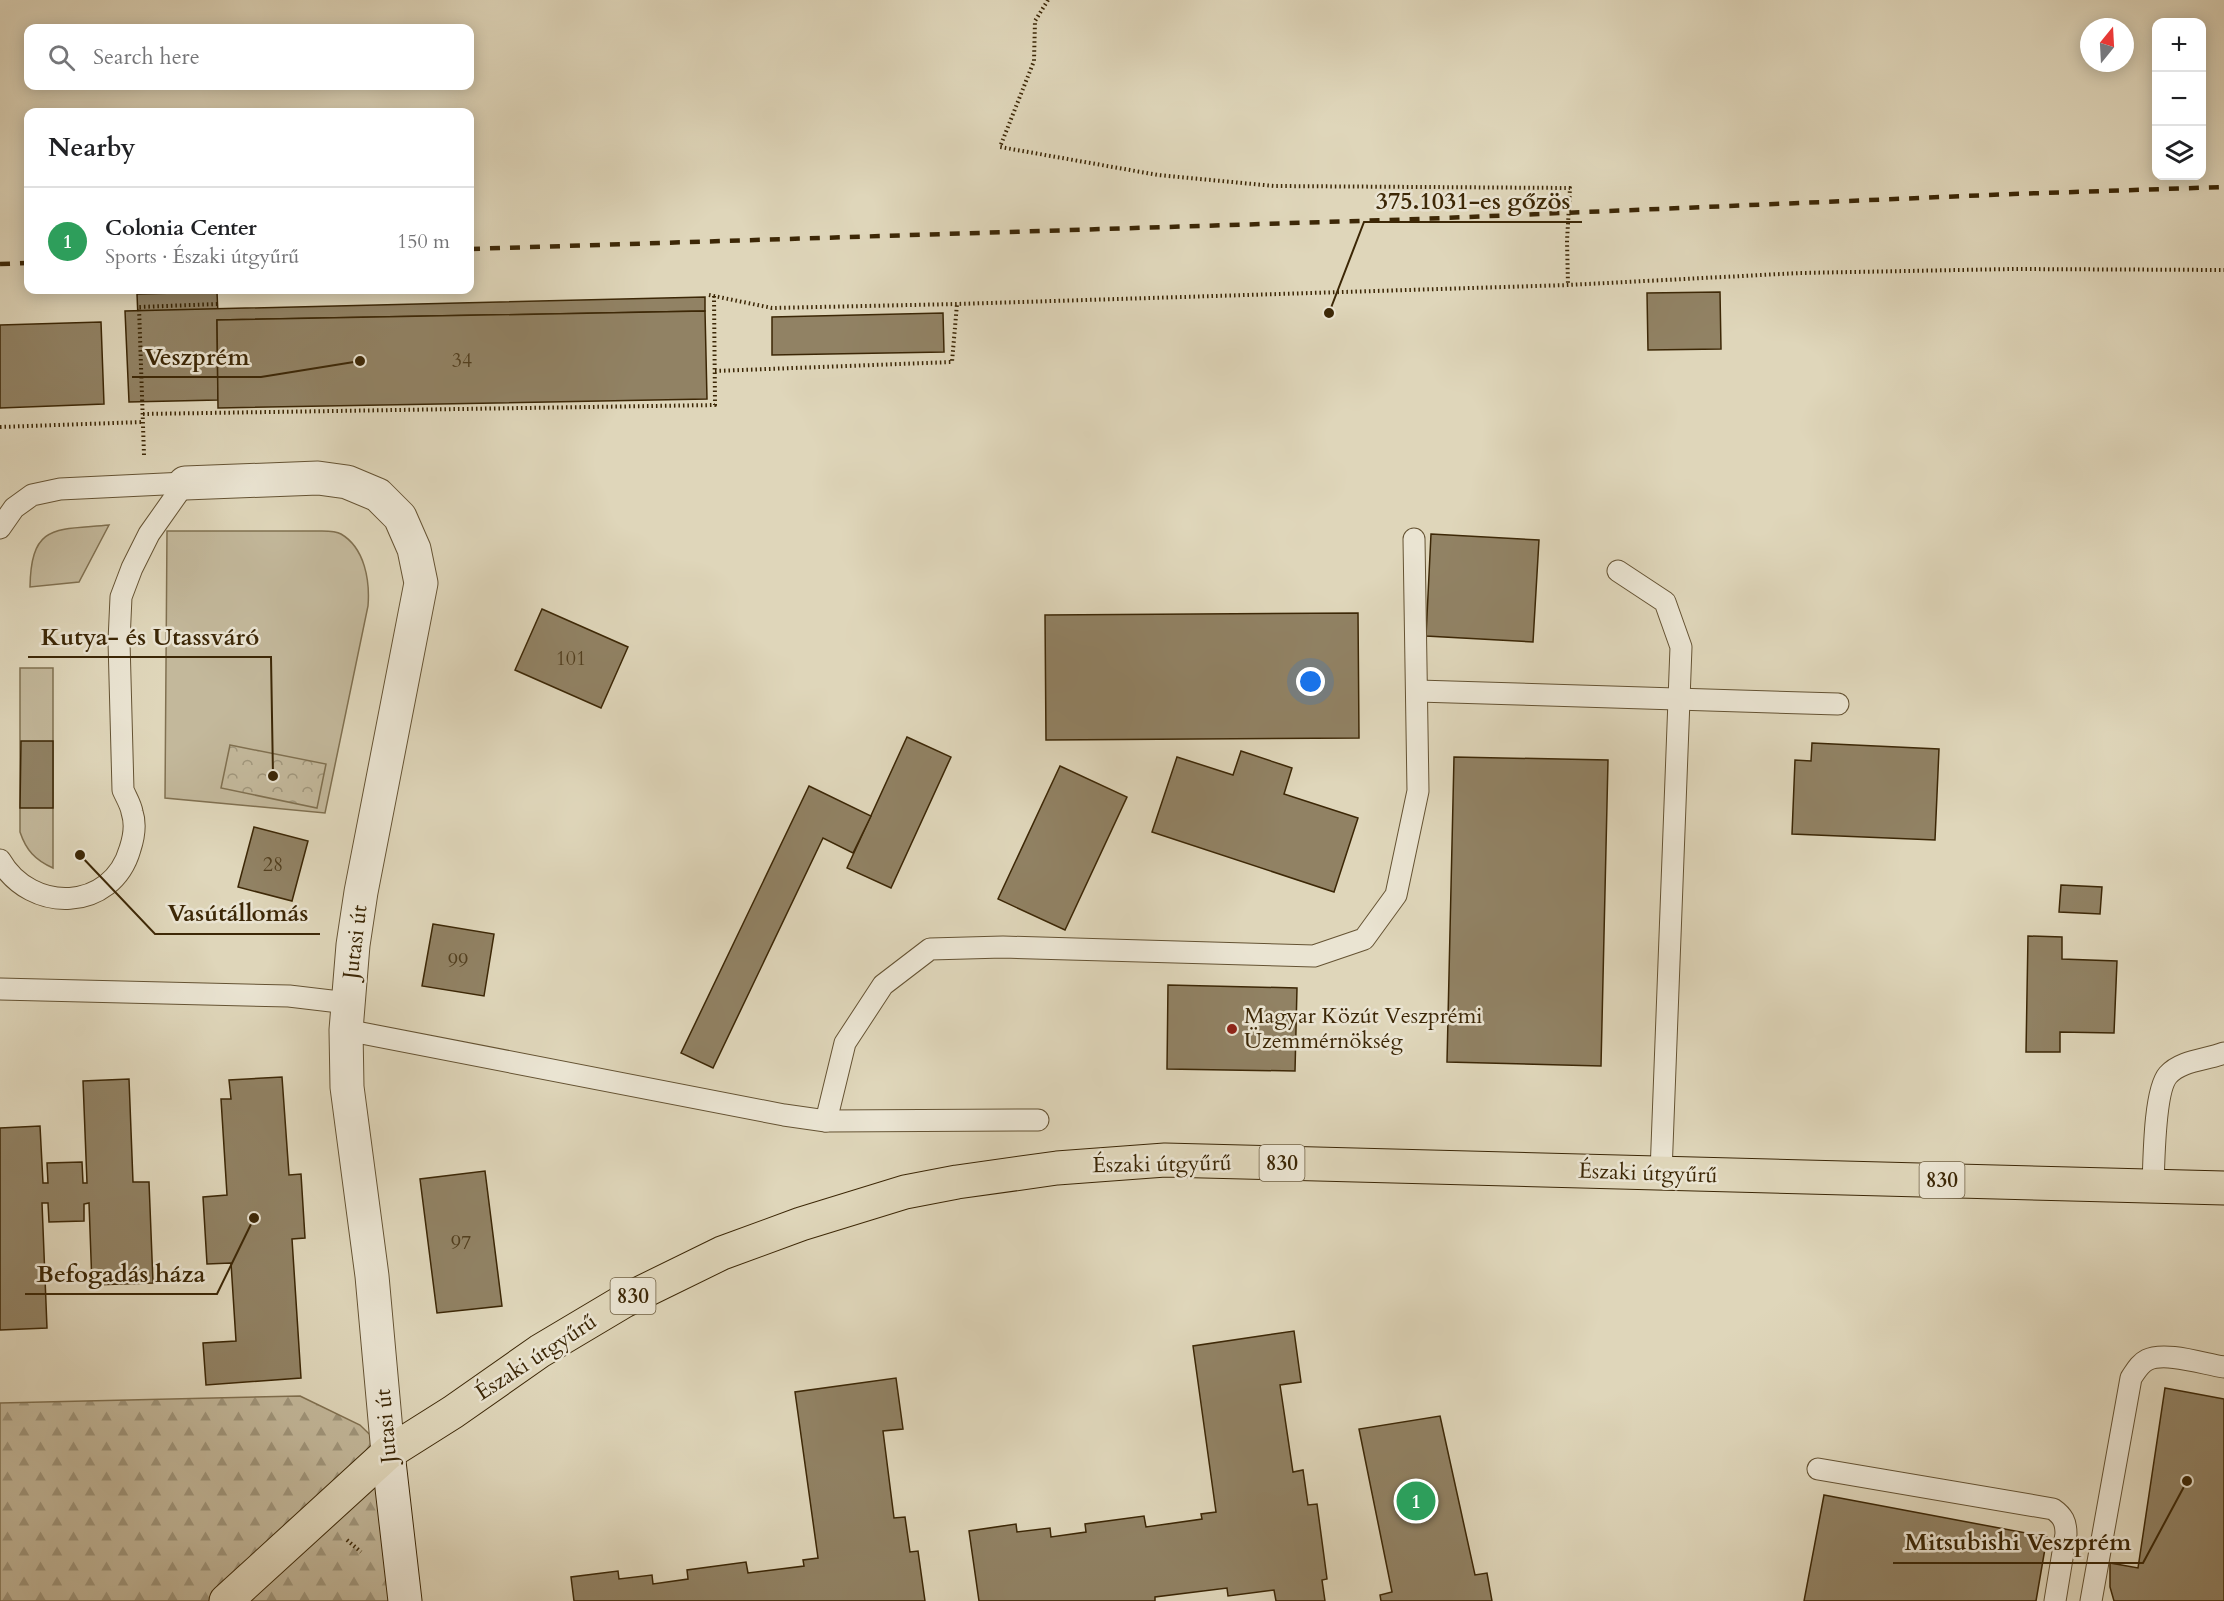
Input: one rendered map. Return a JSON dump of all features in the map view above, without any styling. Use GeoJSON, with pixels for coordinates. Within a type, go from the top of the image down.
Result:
{"type":"FeatureCollection","features":[{"type":"Feature","properties":{"kind":"main road","name":"Északi útgyűrű"},"geometry":{"type":"LineString","coordinates":[[226,1601],[388,1453],[453,1412],[540,1351],[624,1301],[722,1253],[801,1224],[905,1192],[1057,1168],[1165,1160],[2224,1188]]}},
{"type":"Feature","properties":{"kind":"street","name":"Jutasi út"},"geometry":{"type":"LineString","coordinates":[[185,483],[318,478],[347,482],[378,495],[400,517],[414,549],[421,583],[361,892],[347,1017],[347,1087],[372,1276],[388,1453],[405,1601]]}},
{"type":"Feature","properties":{"kind":"lane"},"geometry":{"type":"LineString","coordinates":[[0,528],[14,508],[32,495],[60,489],[185,483]]}},
{"type":"Feature","properties":{"kind":"lane"},"geometry":{"type":"LineString","coordinates":[[0,860],[8,874],[26,889],[48,898],[72,899],[95,892],[114,878],[128,858],[134,836],[133,812],[123,790],[119,641],[121,597],[149,534],[185,483]]}},
{"type":"Feature","properties":{"kind":"lane"},"geometry":{"type":"LineString","coordinates":[[826,1121],[845,1043],[883,985],[930,949],[1003,947],[1314,956],[1364,939],[1396,895],[1418,791],[1414,539]]}},
{"type":"Feature","properties":{"kind":"lane"},"geometry":{"type":"LineString","coordinates":[[1618,572],[1665,602],[1681,647],[1661,1173]]}},
{"type":"Feature","properties":{"kind":"lane"},"geometry":{"type":"LineString","coordinates":[[1418,691],[1838,704]]}},
{"type":"Feature","properties":{"kind":"lane"},"geometry":{"type":"LineString","coordinates":[[0,989],[289,996],[347,1017],[773,1113],[826,1121],[1038,1120]]}},
{"type":"Feature","properties":{"kind":"lane"},"geometry":{"type":"LineString","coordinates":[[2153,1186],[2159,1100],[2167,1075],[2184,1065],[2224,1053]]}},
{"type":"Feature","properties":{"kind":"lane"},"geometry":{"type":"LineString","coordinates":[[2091,1601],[2131,1378],[2138,1367],[2147,1360],[2158,1357],[2224,1367]]}},
{"type":"Feature","properties":{"kind":"lane"},"geometry":{"type":"LineString","coordinates":[[1818,1469],[2053,1509],[2061,1515],[2066,1524],[2055,1601]]}},
{"type":"Feature","properties":{"kind":"path"},"geometry":{"type":"LineString","coordinates":[[1048,0],[1035,21],[1034,60],[1000,147],[1158,175],[1274,186],[1570,188],[1567,241],[1568,285]]}},
{"type":"Feature","properties":{"kind":"path"},"geometry":{"type":"LineString","coordinates":[[143,414],[715,405],[712,295],[772,308],[1568,285],[1800,273],[2049,269],[2224,270]]}},
{"type":"Feature","properties":{"kind":"path"},"geometry":{"type":"LineString","coordinates":[[143,397],[139,307],[218,304]]}},
{"type":"Feature","properties":{"kind":"path"},"geometry":{"type":"LineString","coordinates":[[715,371],[952,362],[957,304]]}},
{"type":"Feature","properties":{"kind":"path"},"geometry":{"type":"LineString","coordinates":[[0,427],[143,422]]}},
{"type":"Feature","properties":{"kind":"green space"},"geometry":{"type":"Polygon","coordinates":[[[109,525],[79,582],[30,587],[35,551],[41,541],[61,530],[109,525]]]}},
{"type":"Feature","properties":{"kind":"green space"},"geometry":{"type":"Polygon","coordinates":[[[167,531],[332,531],[349,540],[361,556],[367,576],[368,606],[325,813],[165,798],[167,531]]]}},
{"type":"Feature","properties":{"kind":"green space"},"geometry":{"type":"Polygon","coordinates":[[[20,668],[53,668],[53,868],[32,854],[20,832],[20,668]]]}},
{"type":"Feature","properties":{"kind":"green space"},"geometry":{"type":"Polygon","coordinates":[[[230,745],[326,764],[317,808],[221,788],[230,745]]]}},
{"type":"Feature","properties":{"kind":"green space"},"geometry":{"type":"Polygon","coordinates":[[[300,1396],[360,1425],[397,1461],[413,1601],[0,1601],[0,1403],[300,1396]]]}},
{"type":"Feature","properties":{"kind":"building"},"geometry":{"type":"Polygon","coordinates":[[[1720,292],[1721,349],[1648,350],[1647,293],[1720,292]]]}},
{"type":"Feature","properties":{"kind":"building"},"geometry":{"type":"Polygon","coordinates":[[[137,294],[217,294],[218,315],[138,318],[137,294]]]}},
{"type":"Feature","properties":{"kind":"building"},"geometry":{"type":"Polygon","coordinates":[[[705,297],[705,311],[217,320],[218,400],[129,402],[125,311],[705,297]]]}},
{"type":"Feature","properties":{"kind":"building"},"geometry":{"type":"Polygon","coordinates":[[[705,311],[707,399],[218,408],[217,320],[705,311]]]}},
{"type":"Feature","properties":{"kind":"building"},"geometry":{"type":"Polygon","coordinates":[[[943,313],[944,352],[772,355],[772,317],[943,313]]]}},
{"type":"Feature","properties":{"kind":"building"},"geometry":{"type":"Polygon","coordinates":[[[101,322],[104,404],[0,408],[0,325],[101,322]]]}},
{"type":"Feature","properties":{"kind":"building"},"geometry":{"type":"Polygon","coordinates":[[[1431,534],[1539,540],[1533,642],[1426,636],[1431,534]]]}},
{"type":"Feature","properties":{"kind":"building"},"geometry":{"type":"Polygon","coordinates":[[[542,609],[628,647],[601,708],[515,670],[542,609]]]}},
{"type":"Feature","properties":{"kind":"building"},"geometry":{"type":"Polygon","coordinates":[[[1358,613],[1359,738],[1046,740],[1045,615],[1358,613]]]}},
{"type":"Feature","properties":{"kind":"building"},"geometry":{"type":"Polygon","coordinates":[[[907,737],[951,757],[891,888],[847,868],[907,737]]]}},
{"type":"Feature","properties":{"kind":"building"},"geometry":{"type":"Polygon","coordinates":[[[21,741],[53,741],[53,808],[20,808],[21,741]]]}},
{"type":"Feature","properties":{"kind":"building"},"geometry":{"type":"Polygon","coordinates":[[[1812,743],[1939,749],[1935,840],[1792,834],[1795,760],[1811,761],[1812,743]]]}},
{"type":"Feature","properties":{"kind":"building"},"geometry":{"type":"Polygon","coordinates":[[[1241,751],[1292,768],[1284,794],[1358,818],[1334,892],[1152,832],[1177,757],[1233,775],[1241,751]]]}},
{"type":"Feature","properties":{"kind":"building"},"geometry":{"type":"Polygon","coordinates":[[[1454,757],[1608,760],[1601,1066],[1447,1062],[1454,757]]]}},
{"type":"Feature","properties":{"kind":"building"},"geometry":{"type":"Polygon","coordinates":[[[1060,766],[1127,797],[1065,930],[998,899],[1060,766]]]}},
{"type":"Feature","properties":{"kind":"building"},"geometry":{"type":"Polygon","coordinates":[[[809,786],[871,816],[853,853],[823,838],[713,1068],[681,1053],[809,786]]]}},
{"type":"Feature","properties":{"kind":"building"},"geometry":{"type":"Polygon","coordinates":[[[254,827],[308,841],[292,901],[238,887],[254,827]]]}},
{"type":"Feature","properties":{"kind":"building"},"geometry":{"type":"Polygon","coordinates":[[[2061,885],[2102,887],[2100,914],[2059,912],[2061,885]]]}},
{"type":"Feature","properties":{"kind":"building"},"geometry":{"type":"Polygon","coordinates":[[[433,924],[494,934],[484,996],[422,986],[433,924]]]}},
{"type":"Feature","properties":{"kind":"building"},"geometry":{"type":"Polygon","coordinates":[[[2028,936],[2062,937],[2062,959],[2117,961],[2114,1033],[2060,1032],[2060,1052],[2026,1052],[2028,936]]]}},
{"type":"Feature","properties":{"kind":"building","name":"Magyar Közút Veszprémi Üzemmérnökség"},"geometry":{"type":"Polygon","coordinates":[[[1168,985],[1297,988],[1295,1071],[1167,1069],[1168,985]]]}},
{"type":"Feature","properties":{"kind":"building"},"geometry":{"type":"Polygon","coordinates":[[[282,1077],[289,1175],[301,1174],[305,1238],[292,1239],[301,1378],[206,1385],[203,1343],[236,1341],[231,1263],[207,1264],[203,1197],[227,1195],[221,1099],[231,1099],[229,1080],[282,1077]]]}},
{"type":"Feature","properties":{"kind":"building"},"geometry":{"type":"Polygon","coordinates":[[[129,1079],[133,1182],[149,1182],[153,1283],[92,1285],[89,1203],[84,1204],[84,1221],[49,1222],[48,1203],[42,1203],[47,1328],[0,1330],[0,1128],[40,1126],[43,1183],[48,1183],[47,1163],[82,1162],[83,1183],[87,1183],[83,1081],[129,1079]]]}},
{"type":"Feature","properties":{"kind":"building"},"geometry":{"type":"Polygon","coordinates":[[[485,1171],[502,1306],[437,1313],[420,1179],[485,1171]]]}},
{"type":"Feature","properties":{"kind":"building"},"geometry":{"type":"Polygon","coordinates":[[[1294,1331],[1301,1382],[1280,1385],[1293,1472],[1303,1470],[1308,1505],[1317,1504],[1327,1579],[1322,1580],[1325,1601],[1276,1601],[1274,1590],[1228,1596],[1227,1588],[1155,1597],[1155,1601],[979,1601],[969,1531],[1016,1524],[1017,1532],[1050,1528],[1051,1537],[1086,1532],[1085,1524],[1144,1516],[1146,1527],[1202,1519],[1201,1514],[1216,1512],[1193,1346],[1294,1331]]]}},
{"type":"Feature","properties":{"kind":"building"},"geometry":{"type":"Polygon","coordinates":[[[896,1378],[903,1429],[883,1431],[894,1518],[905,1517],[910,1552],[918,1551],[925,1601],[574,1601],[571,1577],[618,1571],[619,1579],[652,1575],[653,1584],[688,1579],[687,1570],[746,1562],[748,1573],[804,1566],[803,1560],[818,1558],[795,1392],[896,1378]]]}},
{"type":"Feature","properties":{"kind":"building"},"geometry":{"type":"Polygon","coordinates":[[[2165,1388],[2224,1399],[2224,1601],[2114,1601],[2110,1587],[2110,1563],[2138,1568],[2165,1388]]]}},
{"type":"Feature","properties":{"kind":"building"},"geometry":{"type":"Polygon","coordinates":[[[1440,1416],[1475,1575],[1487,1573],[1492,1601],[1381,1601],[1380,1595],[1392,1592],[1359,1429],[1440,1416]]]}},
{"type":"Feature","properties":{"kind":"building"},"geometry":{"type":"Polygon","coordinates":[[[1824,1495],[2047,1537],[2036,1601],[1804,1601],[1824,1495]]]}},
{"type":"Feature","properties":{"kind":"railway"},"geometry":{"type":"LineString","coordinates":[[474,249],[1420,219],[2224,187]]}},
{"type":"Feature","properties":{"kind":"railway"},"geometry":{"type":"LineString","coordinates":[[0,264],[24,263]]}},
{"type":"Feature","properties":{"kind":"place","name":"375.1031-es gőzös"},"geometry":{"type":"Point","coordinates":[1329,313]}},
{"type":"Feature","properties":{"kind":"place","name":"Veszprém"},"geometry":{"type":"Point","coordinates":[360,361]}},
{"type":"Feature","properties":{"kind":"place","name":"Kutya- és Utassváró"},"geometry":{"type":"Point","coordinates":[273,776]}},
{"type":"Feature","properties":{"kind":"place","name":"Vasútállomás"},"geometry":{"type":"Point","coordinates":[80,855]}},
{"type":"Feature","properties":{"kind":"place","name":"Magyar Közút Veszprémi Üzemmérnökség"},"geometry":{"type":"Point","coordinates":[1232,1029]}},
{"type":"Feature","properties":{"kind":"place","name":"Befogadás háza"},"geometry":{"type":"Point","coordinates":[254,1218]}},
{"type":"Feature","properties":{"kind":"place","name":"Mitsubishi Veszprém"},"geometry":{"type":"Point","coordinates":[2187,1481]}},
{"type":"Feature","properties":{"kind":"place","name":"Colonia Center"},"geometry":{"type":"Point","coordinates":[1416,1501]}}]}
